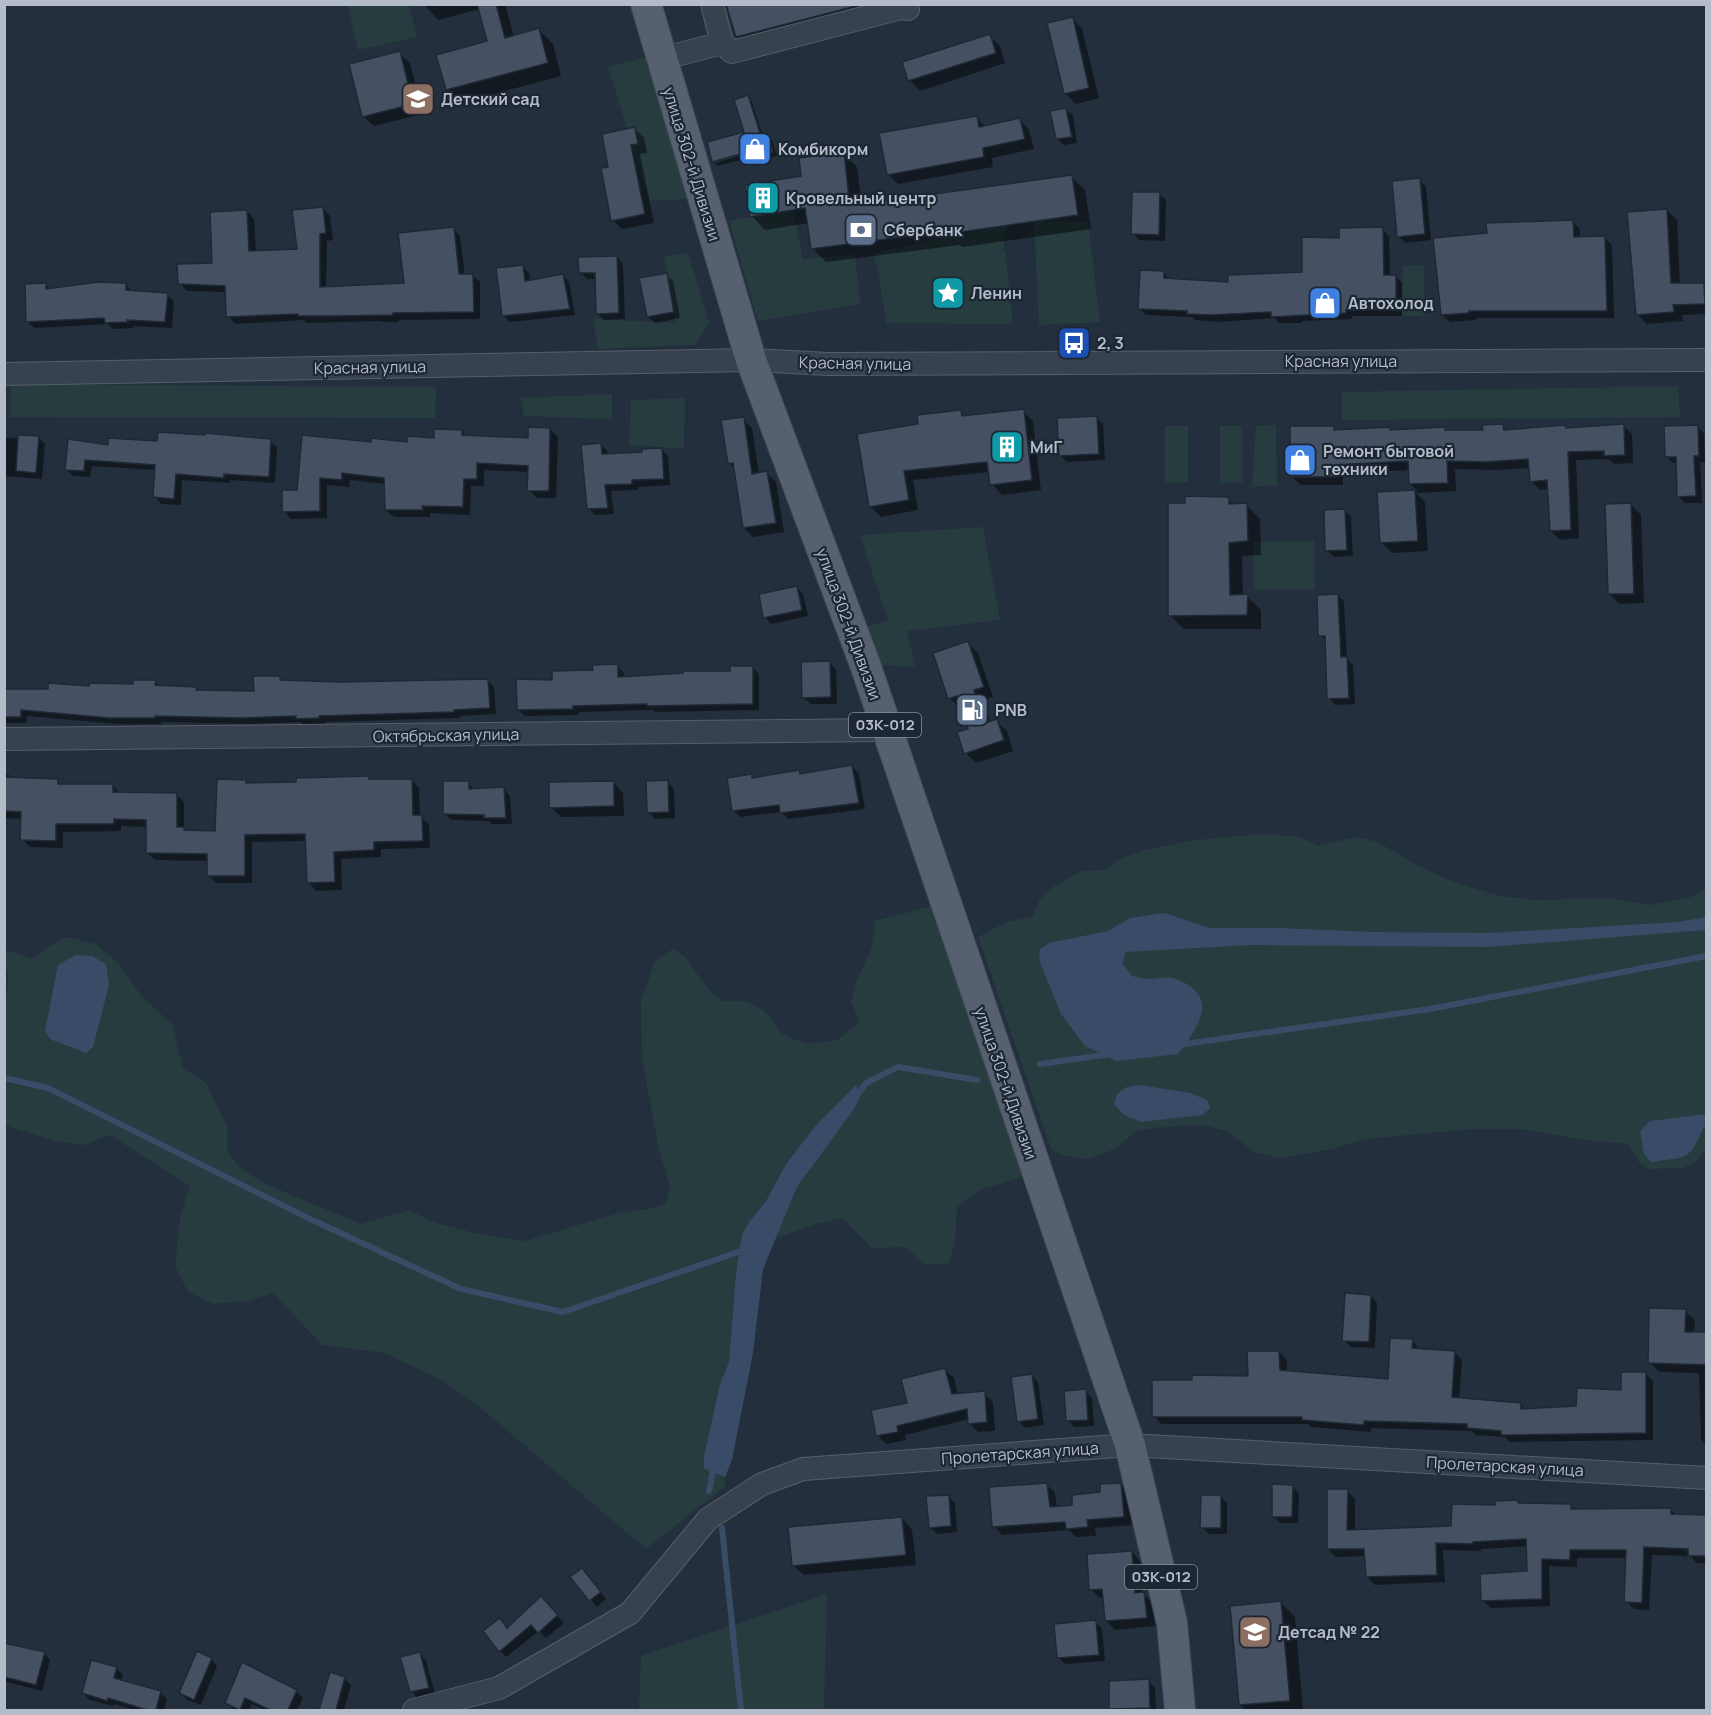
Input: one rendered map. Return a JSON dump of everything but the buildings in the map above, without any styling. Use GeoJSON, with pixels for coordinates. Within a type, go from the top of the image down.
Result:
{"type":"FeatureCollection","features":[{"type":"Feature","properties":{"kind":"main road","name":"улица 302-й Дивизии"},"geometry":{"type":"LineString","coordinates":[[646,4],[751,360],[866,667],[1130,1445]]}},
{"type":"Feature","properties":{"kind":"main road","name":"03К-012"},"geometry":{"type":"LineString","coordinates":[[1130,1445],[1173,1623],[1180,1710]]}},
{"type":"Feature","properties":{"kind":"street"},"geometry":{"type":"LineString","coordinates":[[712,4],[722,43],[732,52],[901,8],[908,9]]}},
{"type":"Feature","properties":{"kind":"street"},"geometry":{"type":"LineString","coordinates":[[661,58],[722,43]]}},
{"type":"Feature","properties":{"kind":"street","name":"Красная улица"},"geometry":{"type":"LineString","coordinates":[[4,374],[751,360],[828,364],[1707,360]]}},
{"type":"Feature","properties":{"kind":"street","name":"Октябрьская улица"},"geometry":{"type":"LineString","coordinates":[[4,740],[887,730]]}},
{"type":"Feature","properties":{"kind":"street","name":"Пролетарская улица"},"geometry":{"type":"LineString","coordinates":[[414,1710],[499,1688],[630,1613],[708,1519],[762,1484],[803,1469],[1130,1445],[1707,1478]]}},
{"type":"Feature","properties":{"kind":"green space"},"geometry":{"type":"Polygon","coordinates":[[[348,5],[409,5],[417,37],[358,50],[348,5]]]}},
{"type":"Feature","properties":{"kind":"green space"},"geometry":{"type":"Polygon","coordinates":[[[650,56],[687,199],[649,201],[608,67],[650,56]]]}},
{"type":"Feature","properties":{"kind":"green space"},"geometry":{"type":"Polygon","coordinates":[[[793,209],[803,259],[855,254],[860,304],[758,321],[729,221],[793,209]]]}},
{"type":"Feature","properties":{"kind":"green space"},"geometry":{"type":"Polygon","coordinates":[[[1034,221],[1088,222],[1100,322],[1039,325],[1034,221]]]}},
{"type":"Feature","properties":{"kind":"green space"},"geometry":{"type":"Polygon","coordinates":[[[1006,225],[1003,250],[1005,250],[1013,324],[886,323],[878,269],[873,253],[1006,225]]]}},
{"type":"Feature","properties":{"kind":"green space"},"geometry":{"type":"Polygon","coordinates":[[[688,253],[709,323],[695,345],[598,349],[593,319],[676,323],[664,256],[688,253]]]}},
{"type":"Feature","properties":{"kind":"green space"},"geometry":{"type":"Polygon","coordinates":[[[1424,265],[1425,316],[1402,316],[1403,266],[1424,265]]]}},
{"type":"Feature","properties":{"kind":"green space"},"geometry":{"type":"Polygon","coordinates":[[[11,384],[436,387],[435,418],[10,417],[11,384]]]}},
{"type":"Feature","properties":{"kind":"green space"},"geometry":{"type":"Polygon","coordinates":[[[1678,386],[1680,417],[1342,420],[1342,392],[1678,386]]]}},
{"type":"Feature","properties":{"kind":"green space"},"geometry":{"type":"Polygon","coordinates":[[[612,394],[612,419],[524,416],[521,398],[612,394]]]}},
{"type":"Feature","properties":{"kind":"green space"},"geometry":{"type":"Polygon","coordinates":[[[685,398],[684,449],[629,445],[631,400],[685,398]]]}},
{"type":"Feature","properties":{"kind":"green space"},"geometry":{"type":"Polygon","coordinates":[[[1276,425],[1277,485],[1252,487],[1256,426],[1276,425]]]}},
{"type":"Feature","properties":{"kind":"green space"},"geometry":{"type":"Polygon","coordinates":[[[1165,426],[1188,426],[1188,482],[1165,483],[1165,426]]]}},
{"type":"Feature","properties":{"kind":"green space"},"geometry":{"type":"Polygon","coordinates":[[[1220,426],[1242,426],[1243,482],[1220,483],[1220,426]]]}},
{"type":"Feature","properties":{"kind":"green space"},"geometry":{"type":"Polygon","coordinates":[[[983,527],[1000,620],[907,631],[915,667],[879,665],[864,628],[888,620],[860,535],[983,527]]]}},
{"type":"Feature","properties":{"kind":"green space"},"geometry":{"type":"Polygon","coordinates":[[[1314,541],[1315,589],[1254,590],[1253,542],[1314,541]]]}},
{"type":"Feature","properties":{"kind":"green space"},"geometry":{"type":"Polygon","coordinates":[[[1263,834],[1300,837],[1318,846],[1356,837],[1378,842],[1416,865],[1459,884],[1501,896],[1535,900],[1610,898],[1649,905],[1691,897],[1706,890],[1706,1149],[1698,1160],[1684,1168],[1649,1169],[1638,1161],[1628,1144],[1585,1140],[1520,1129],[1472,1129],[1366,1139],[1332,1149],[1280,1158],[1254,1152],[1226,1131],[1208,1126],[1188,1125],[1138,1130],[1113,1150],[1087,1159],[1052,1151],[978,937],[1007,922],[1033,916],[1040,899],[1050,889],[1081,871],[1104,870],[1119,859],[1144,850],[1196,840],[1263,834]]]}},
{"type":"Feature","properties":{"kind":"green space"},"geometry":{"type":"Polygon","coordinates":[[[932,906],[1024,1177],[982,1189],[957,1207],[955,1243],[949,1263],[924,1265],[906,1247],[871,1248],[842,1218],[816,1224],[775,1239],[797,1187],[860,1098],[856,1086],[819,1123],[786,1164],[766,1201],[749,1222],[736,1273],[729,1362],[720,1384],[704,1456],[704,1469],[725,1477],[725,1486],[646,1549],[483,1410],[442,1380],[384,1353],[322,1345],[273,1293],[247,1301],[213,1304],[188,1292],[175,1266],[180,1217],[190,1186],[110,1135],[85,1145],[54,1141],[10,1127],[5,1123],[4,1014],[9,974],[5,966],[5,950],[33,959],[46,948],[67,937],[96,944],[119,964],[142,997],[172,1024],[183,1068],[206,1083],[227,1126],[227,1151],[241,1169],[268,1185],[361,1224],[409,1210],[436,1223],[478,1234],[525,1241],[622,1212],[650,1209],[666,1203],[670,1186],[659,1150],[642,1060],[641,1001],[655,961],[673,949],[685,957],[708,989],[723,1001],[744,1001],[764,1010],[782,1034],[806,1044],[838,1040],[860,1021],[851,1002],[856,982],[872,947],[875,921],[932,906]]]}},
{"type":"Feature","properties":{"kind":"green space"},"geometry":{"type":"Polygon","coordinates":[[[827,1594],[824,1710],[639,1710],[641,1656],[827,1594]]]}},
{"type":"Feature","properties":{"kind":"water"},"geometry":{"type":"Polygon","coordinates":[[[1165,913],[1209,928],[1488,933],[1678,922],[1706,917],[1706,930],[1487,947],[1250,945],[1126,952],[1122,963],[1132,976],[1150,979],[1170,977],[1188,985],[1197,993],[1202,1002],[1202,1012],[1193,1033],[1178,1054],[1116,1061],[1085,1046],[1061,1014],[1039,960],[1040,949],[1049,943],[1108,931],[1130,918],[1165,913]]]}},
{"type":"Feature","properties":{"kind":"water"},"geometry":{"type":"Polygon","coordinates":[[[76,955],[92,956],[106,964],[109,985],[93,1047],[86,1053],[50,1039],[45,1031],[58,965],[76,955]]]}},
{"type":"Feature","properties":{"kind":"water"},"geometry":{"type":"Polygon","coordinates":[[[856,1085],[860,1097],[854,1109],[797,1187],[763,1269],[753,1353],[732,1460],[725,1477],[704,1469],[704,1456],[720,1384],[729,1362],[736,1273],[742,1235],[766,1201],[786,1164],[818,1123],[856,1085]]]}},
{"type":"Feature","properties":{"kind":"water"},"geometry":{"type":"Polygon","coordinates":[[[1139,1085],[1190,1093],[1207,1100],[1210,1108],[1203,1115],[1141,1122],[1124,1115],[1114,1104],[1117,1094],[1127,1087],[1139,1085]]]}},
{"type":"Feature","properties":{"kind":"water"},"geometry":{"type":"Polygon","coordinates":[[[1706,1114],[1706,1127],[1694,1147],[1685,1156],[1651,1162],[1644,1154],[1640,1131],[1650,1121],[1706,1114]]]}},
{"type":"Feature","properties":{"kind":"waterway"},"geometry":{"type":"LineString","coordinates":[[1178,1045],[1430,1009],[1706,956]]}},
{"type":"Feature","properties":{"kind":"waterway"},"geometry":{"type":"LineString","coordinates":[[1040,1064],[1111,1054]]}},
{"type":"Feature","properties":{"kind":"waterway"},"geometry":{"type":"LineString","coordinates":[[855,1098],[866,1083],[898,1067],[977,1080]]}},
{"type":"Feature","properties":{"kind":"waterway"},"geometry":{"type":"LineString","coordinates":[[4,1078],[48,1088],[308,1218],[461,1289],[563,1312],[747,1249]]}},
{"type":"Feature","properties":{"kind":"waterway"},"geometry":{"type":"LineString","coordinates":[[709,1491],[714,1465]]}},
{"type":"Feature","properties":{"kind":"waterway"},"geometry":{"type":"LineString","coordinates":[[722,1528],[741,1710]]}},
{"type":"Feature","properties":{"kind":"place","name":"Детский сад"},"geometry":{"type":"Point","coordinates":[418,99]}},
{"type":"Feature","properties":{"kind":"place","name":"Комбикорм"},"geometry":{"type":"Point","coordinates":[755,149]}},
{"type":"Feature","properties":{"kind":"place","name":"Кровельный центр"},"geometry":{"type":"Point","coordinates":[763,198]}},
{"type":"Feature","properties":{"kind":"place","name":"Сбербанк"},"geometry":{"type":"Point","coordinates":[861,230]}},
{"type":"Feature","properties":{"kind":"place","name":"Ленин"},"geometry":{"type":"Point","coordinates":[948,293]}},
{"type":"Feature","properties":{"kind":"place","name":"Автохолод"},"geometry":{"type":"Point","coordinates":[1325,303]}},
{"type":"Feature","properties":{"kind":"place","name":"2, 3"},"geometry":{"type":"Point","coordinates":[1074,343]}},
{"type":"Feature","properties":{"kind":"place","name":"МиГ"},"geometry":{"type":"Point","coordinates":[1007,447]}},
{"type":"Feature","properties":{"kind":"place","name":"Ремонт бытовой техники"},"geometry":{"type":"Point","coordinates":[1300,460]}},
{"type":"Feature","properties":{"kind":"place","name":"PNB"},"geometry":{"type":"Point","coordinates":[972,710]}},
{"type":"Feature","properties":{"kind":"place","name":"Детсад № 22"},"geometry":{"type":"Point","coordinates":[1255,1632]}}]}
